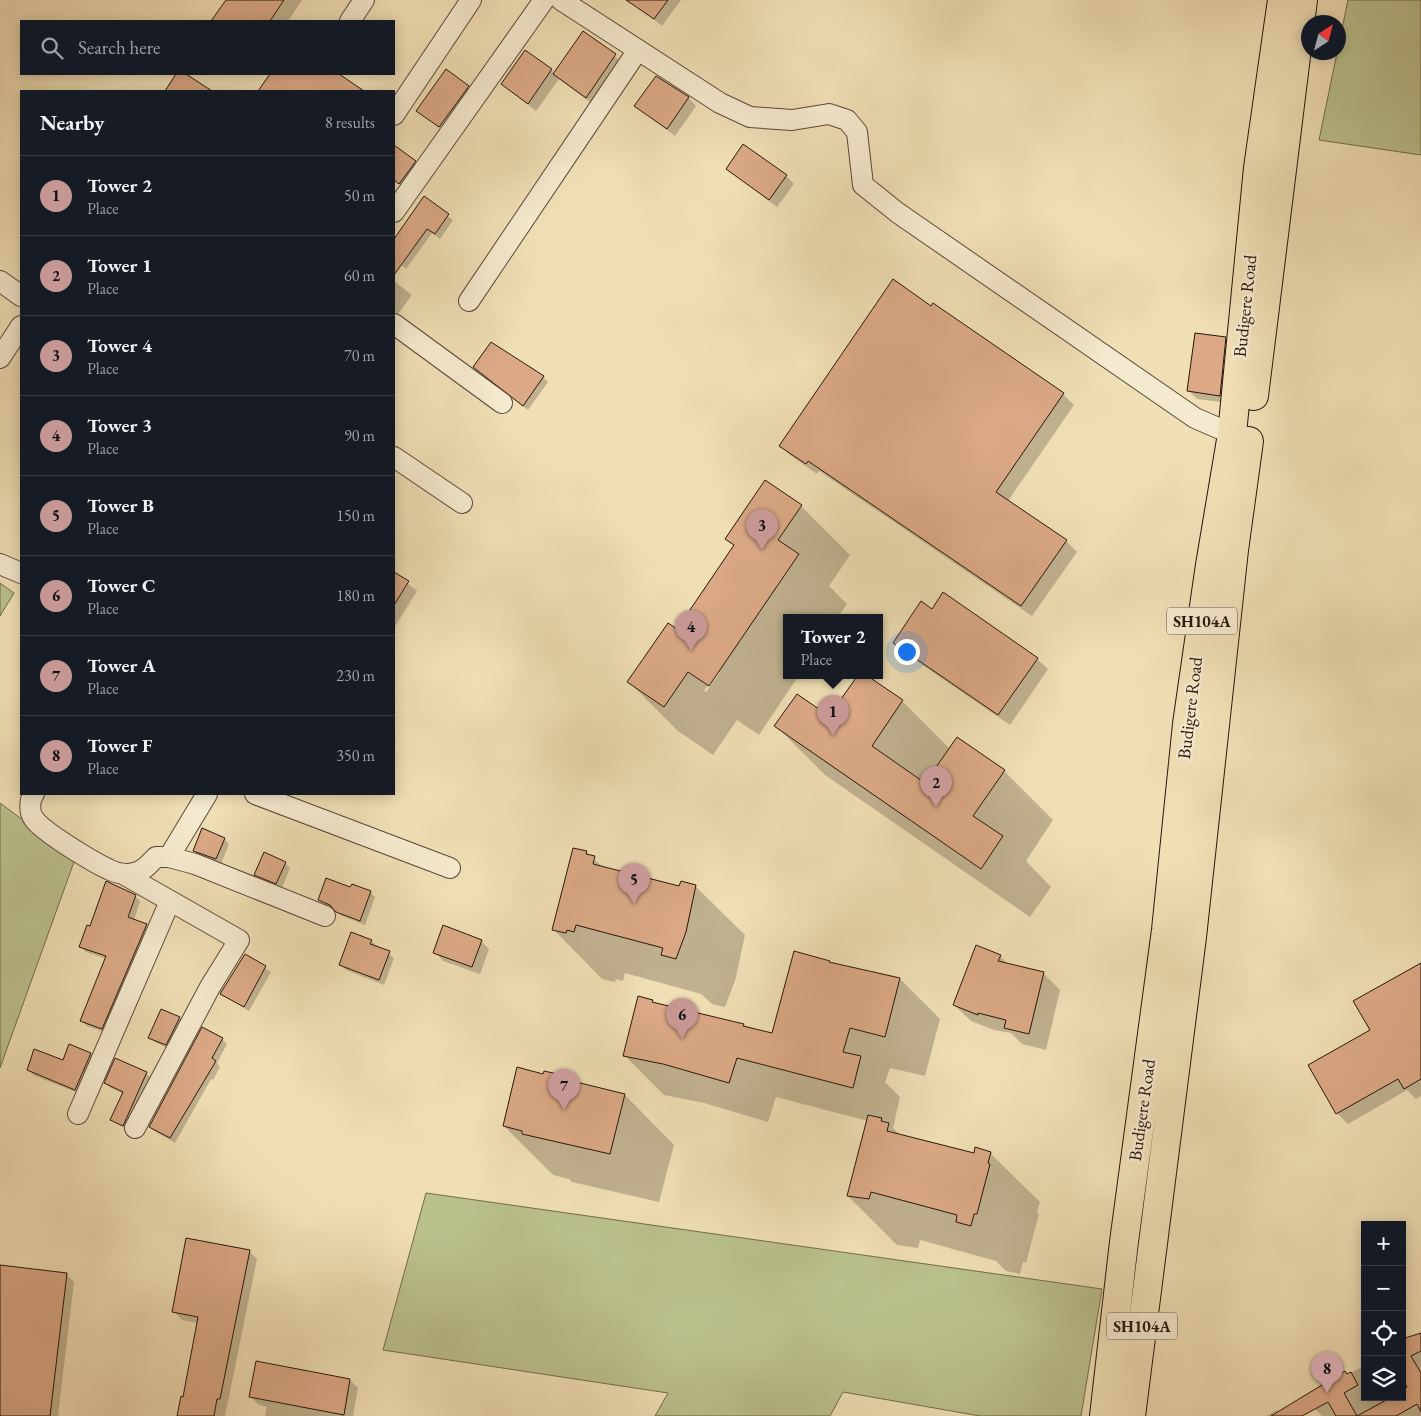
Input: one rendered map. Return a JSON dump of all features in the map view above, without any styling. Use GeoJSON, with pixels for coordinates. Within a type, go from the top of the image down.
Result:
{"type":"FeatureCollection","features":[{"type":"Feature","properties":{"kind":"main road","name":"Budigere Road"},"geometry":{"type":"LineString","coordinates":[[1130,1416],[1192,937],[1234,550],[1258,168],[1282,0]]}},
{"type":"Feature","properties":{"kind":"main road","name":"Budigere Road"},"geometry":{"type":"LineString","coordinates":[[1104,1416],[1124,1242],[1166,930],[1187,724],[1210,565],[1241,435],[1303,0]]}},
{"type":"Feature","properties":{"kind":"street"},"geometry":{"type":"LineString","coordinates":[[351,20],[364,0]]}},
{"type":"Feature","properties":{"kind":"street"},"geometry":{"type":"LineString","coordinates":[[395,114],[471,0]]}},
{"type":"Feature","properties":{"kind":"street"},"geometry":{"type":"LineString","coordinates":[[395,211],[544,0]]}},
{"type":"Feature","properties":{"kind":"street"},"geometry":{"type":"LineString","coordinates":[[561,0],[720,103],[750,117],[792,120],[829,114],[847,120],[857,132],[863,185],[898,213],[1195,418],[1241,435]]}},
{"type":"Feature","properties":{"kind":"street"},"geometry":{"type":"LineString","coordinates":[[469,301],[638,50]]}},
{"type":"Feature","properties":{"kind":"street"},"geometry":{"type":"LineString","coordinates":[[0,282],[20,295]]}},
{"type":"Feature","properties":{"kind":"street"},"geometry":{"type":"LineString","coordinates":[[395,325],[502,404]]}},
{"type":"Feature","properties":{"kind":"street"},"geometry":{"type":"LineString","coordinates":[[0,358],[20,328]]}},
{"type":"Feature","properties":{"kind":"street"},"geometry":{"type":"LineString","coordinates":[[395,458],[462,503]]}},
{"type":"Feature","properties":{"kind":"street"},"geometry":{"type":"LineString","coordinates":[[0,564],[20,574]]}},
{"type":"Feature","properties":{"kind":"street"},"geometry":{"type":"LineString","coordinates":[[33,795],[31,798],[30,810],[34,819],[93,861],[109,870],[123,874],[239,940],[210,987],[135,1128]]}},
{"type":"Feature","properties":{"kind":"street"},"geometry":{"type":"LineString","coordinates":[[169,857],[206,795]]}},
{"type":"Feature","properties":{"kind":"street"},"geometry":{"type":"LineString","coordinates":[[258,795],[450,868]]}},
{"type":"Feature","properties":{"kind":"street"},"geometry":{"type":"LineString","coordinates":[[123,874],[137,873],[156,857],[169,857],[195,864],[325,916]]}},
{"type":"Feature","properties":{"kind":"street"},"geometry":{"type":"LineString","coordinates":[[78,1114],[170,901]]}},
{"type":"Feature","properties":{"kind":"green space"},"geometry":{"type":"Polygon","coordinates":[[[1348,0],[1421,0],[1421,155],[1319,140],[1336,60],[1346,60],[1345,15],[1348,0]]]}},
{"type":"Feature","properties":{"kind":"green space"},"geometry":{"type":"Polygon","coordinates":[[[0,583],[14,593],[0,616],[0,583]]]}},
{"type":"Feature","properties":{"kind":"green space"},"geometry":{"type":"Polygon","coordinates":[[[0,803],[75,859],[0,1068],[0,803]]]}},
{"type":"Feature","properties":{"kind":"green space"},"geometry":{"type":"Polygon","coordinates":[[[426,1193],[1102,1289],[1081,1416],[980,1416],[843,1392],[830,1416],[655,1416],[668,1393],[383,1350],[426,1193]]]}},
{"type":"Feature","properties":{"kind":"building"},"geometry":{"type":"Polygon","coordinates":[[[226,0],[284,0],[271,20],[212,20],[226,0]]]}},
{"type":"Feature","properties":{"kind":"building"},"geometry":{"type":"Polygon","coordinates":[[[626,0],[668,0],[654,19],[626,0]]]}},
{"type":"Feature","properties":{"kind":"building"},"geometry":{"type":"Polygon","coordinates":[[[583,31],[616,54],[586,98],[553,74],[583,31]]]}},
{"type":"Feature","properties":{"kind":"building"},"geometry":{"type":"Polygon","coordinates":[[[525,50],[552,69],[528,104],[501,84],[525,50]]]}},
{"type":"Feature","properties":{"kind":"building"},"geometry":{"type":"Polygon","coordinates":[[[446,69],[469,86],[439,127],[416,111],[446,69]]]}},
{"type":"Feature","properties":{"kind":"building"},"geometry":{"type":"Polygon","coordinates":[[[175,75],[188,75],[210,90],[166,90],[175,75]]]}},
{"type":"Feature","properties":{"kind":"building"},"geometry":{"type":"Polygon","coordinates":[[[269,75],[340,75],[363,90],[259,90],[269,75]]]}},
{"type":"Feature","properties":{"kind":"building"},"geometry":{"type":"Polygon","coordinates":[[[656,76],[689,97],[667,129],[634,106],[656,76]]]}},
{"type":"Feature","properties":{"kind":"building"},"geometry":{"type":"Polygon","coordinates":[[[743,144],[787,175],[769,200],[726,169],[743,144]]]}},
{"type":"Feature","properties":{"kind":"building"},"geometry":{"type":"Polygon","coordinates":[[[395,146],[416,161],[399,184],[395,181],[395,146]]]}},
{"type":"Feature","properties":{"kind":"building"},"geometry":{"type":"Polygon","coordinates":[[[424,196],[449,214],[435,234],[427,229],[395,274],[395,238],[424,196]]]}},
{"type":"Feature","properties":{"kind":"building"},"geometry":{"type":"Polygon","coordinates":[[[893,279],[931,306],[933,303],[1064,393],[996,492],[1067,540],[1021,606],[808,461],[806,464],[779,446],[893,279]]]}},
{"type":"Feature","properties":{"kind":"building"},"geometry":{"type":"Polygon","coordinates":[[[1195,333],[1226,337],[1220,396],[1187,391],[1195,333]]]}},
{"type":"Feature","properties":{"kind":"building"},"geometry":{"type":"Polygon","coordinates":[[[491,342],[544,376],[523,406],[473,367],[491,342]]]}},
{"type":"Feature","properties":{"kind":"building"},"geometry":{"type":"Polygon","coordinates":[[[765,480],[802,505],[778,540],[799,554],[709,686],[688,672],[664,707],[627,682],[668,623],[677,629],[734,545],[725,539],[765,480]]]}},
{"type":"Feature","properties":{"kind":"building"},"geometry":{"type":"Polygon","coordinates":[[[395,573],[409,581],[395,603],[395,573]]]}},
{"type":"Feature","properties":{"kind":"building"},"geometry":{"type":"Polygon","coordinates":[[[943,592],[1038,658],[998,715],[893,643],[921,601],[932,609],[943,592]]]}},
{"type":"Feature","properties":{"kind":"building"},"geometry":{"type":"Polygon","coordinates":[[[855,679],[872,679],[903,700],[872,746],[925,783],[957,737],[1005,770],[973,816],[1003,836],[981,869],[774,726],[797,694],[829,716],[855,679]]]}},
{"type":"Feature","properties":{"kind":"building"},"geometry":{"type":"Polygon","coordinates":[[[202,828],[225,838],[216,859],[193,851],[202,828]]]}},
{"type":"Feature","properties":{"kind":"building"},"geometry":{"type":"Polygon","coordinates":[[[573,848],[587,851],[586,854],[595,856],[593,864],[679,886],[681,881],[696,885],[686,932],[676,959],[661,955],[663,948],[576,925],[574,932],[567,930],[566,933],[552,930],[573,848]]]}},
{"type":"Feature","properties":{"kind":"building"},"geometry":{"type":"Polygon","coordinates":[[[264,852],[286,862],[276,884],[254,875],[264,852]]]}},
{"type":"Feature","properties":{"kind":"building"},"geometry":{"type":"Polygon","coordinates":[[[326,878],[350,887],[352,884],[371,891],[360,921],[336,912],[330,905],[318,900],[326,878]]]}},
{"type":"Feature","properties":{"kind":"building"},"geometry":{"type":"Polygon","coordinates":[[[106,881],[136,895],[128,917],[147,924],[102,1029],[80,1021],[106,956],[79,947],[87,925],[90,926],[106,881]]]}},
{"type":"Feature","properties":{"kind":"building"},"geometry":{"type":"Polygon","coordinates":[[[443,925],[482,940],[472,967],[433,953],[443,925]]]}},
{"type":"Feature","properties":{"kind":"building"},"geometry":{"type":"Polygon","coordinates":[[[351,932],[372,940],[370,944],[390,951],[379,980],[339,965],[351,932]]]}},
{"type":"Feature","properties":{"kind":"building"},"geometry":{"type":"Polygon","coordinates":[[[976,945],[1001,955],[998,961],[1044,972],[1029,1034],[1004,1028],[1006,1020],[978,1013],[978,1015],[953,1005],[976,945]]]}},
{"type":"Feature","properties":{"kind":"building"},"geometry":{"type":"Polygon","coordinates":[[[794,951],[829,962],[900,978],[885,1037],[850,1028],[843,1052],[861,1056],[853,1088],[737,1058],[729,1083],[663,1064],[623,1056],[638,996],[653,1000],[652,1002],[744,1024],[743,1026],[772,1033],[794,951]]]}},
{"type":"Feature","properties":{"kind":"building"},"geometry":{"type":"Polygon","coordinates":[[[245,954],[266,966],[244,1007],[220,994],[245,954]]]}},
{"type":"Feature","properties":{"kind":"building"},"geometry":{"type":"Polygon","coordinates":[[[1421,963],[1421,1079],[1404,1089],[1398,1079],[1336,1114],[1308,1065],[1370,1030],[1353,1001],[1421,963]]]}},
{"type":"Feature","properties":{"kind":"building"},"geometry":{"type":"Polygon","coordinates":[[[161,1009],[180,1017],[166,1045],[148,1038],[161,1009]]]}},
{"type":"Feature","properties":{"kind":"building"},"geometry":{"type":"Polygon","coordinates":[[[202,1027],[223,1038],[212,1058],[216,1061],[170,1138],[149,1127],[202,1027]]]}},
{"type":"Feature","properties":{"kind":"building"},"geometry":{"type":"Polygon","coordinates":[[[69,1044],[91,1053],[75,1090],[27,1070],[34,1049],[63,1060],[69,1044]]]}},
{"type":"Feature","properties":{"kind":"building"},"geometry":{"type":"Polygon","coordinates":[[[115,1058],[147,1072],[123,1126],[110,1120],[123,1092],[104,1083],[115,1058]]]}},
{"type":"Feature","properties":{"kind":"building"},"geometry":{"type":"Polygon","coordinates":[[[517,1067],[543,1074],[544,1071],[562,1075],[561,1078],[625,1094],[610,1154],[522,1134],[522,1131],[503,1126],[517,1067]]]}},
{"type":"Feature","properties":{"kind":"building"},"geometry":{"type":"Polygon","coordinates":[[[868,1115],[882,1118],[881,1121],[889,1123],[887,1131],[974,1153],[975,1147],[991,1152],[988,1163],[990,1164],[977,1214],[974,1214],[971,1226],[956,1222],[957,1215],[871,1192],[869,1199],[847,1196],[868,1115]]]}},
{"type":"Feature","properties":{"kind":"building"},"geometry":{"type":"Polygon","coordinates":[[[186,1238],[250,1250],[220,1399],[217,1399],[214,1416],[177,1416],[181,1396],[183,1397],[198,1317],[172,1312],[186,1238]]]}},
{"type":"Feature","properties":{"kind":"building"},"geometry":{"type":"Polygon","coordinates":[[[0,1265],[67,1273],[50,1416],[0,1416],[0,1265]]]}},
{"type":"Feature","properties":{"kind":"building"},"geometry":{"type":"Polygon","coordinates":[[[1421,1333],[1421,1351],[1411,1356],[1421,1373],[1421,1412],[1417,1404],[1396,1416],[1357,1416],[1385,1401],[1406,1401],[1406,1338],[1421,1333]]]}},
{"type":"Feature","properties":{"kind":"building"},"geometry":{"type":"Polygon","coordinates":[[[256,1361],[350,1379],[344,1415],[249,1397],[256,1361]]]}},
{"type":"Feature","properties":{"kind":"building"},"geometry":{"type":"Polygon","coordinates":[[[1345,1371],[1347,1374],[1351,1372],[1358,1385],[1344,1393],[1357,1416],[1336,1416],[1328,1402],[1302,1416],[1271,1416],[1345,1371]]]}},
{"type":"Feature","properties":{"kind":"place","name":"Tower 4"},"geometry":{"type":"Point","coordinates":[762,550]}},
{"type":"Feature","properties":{"kind":"place","name":"Tower 3"},"geometry":{"type":"Point","coordinates":[691,651]}},
{"type":"Feature","properties":{"kind":"place","name":"Tower 2"},"geometry":{"type":"Point","coordinates":[833,736]}},
{"type":"Feature","properties":{"kind":"place","name":"Tower 1"},"geometry":{"type":"Point","coordinates":[936,807]}},
{"type":"Feature","properties":{"kind":"place","name":"Tower B"},"geometry":{"type":"Point","coordinates":[634,904]}},
{"type":"Feature","properties":{"kind":"place","name":"Tower C"},"geometry":{"type":"Point","coordinates":[682,1039]}},
{"type":"Feature","properties":{"kind":"place","name":"Tower A"},"geometry":{"type":"Point","coordinates":[564,1110]}},
{"type":"Feature","properties":{"kind":"place","name":"Tower F"},"geometry":{"type":"Point","coordinates":[1327,1393]}}]}
